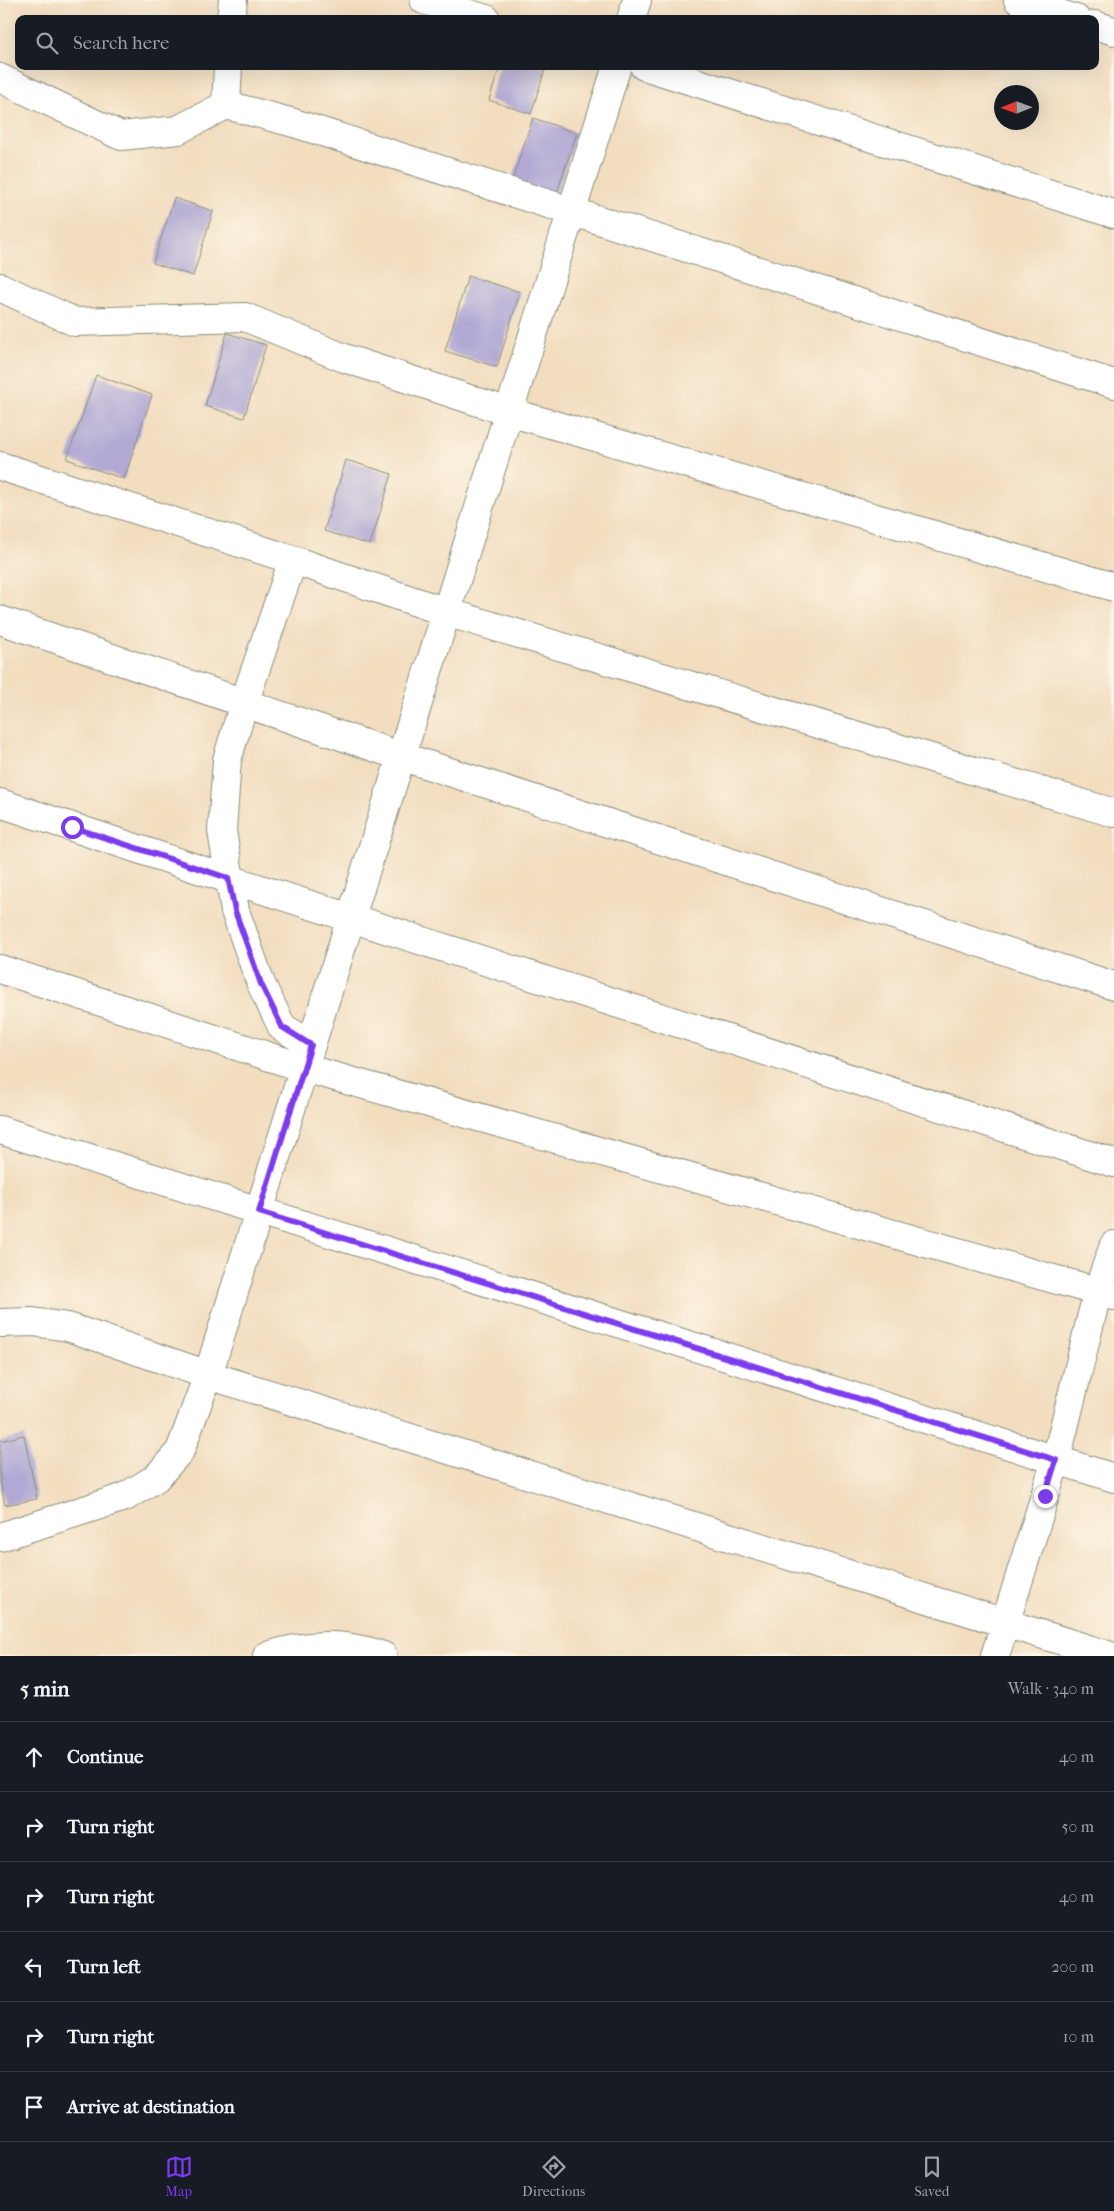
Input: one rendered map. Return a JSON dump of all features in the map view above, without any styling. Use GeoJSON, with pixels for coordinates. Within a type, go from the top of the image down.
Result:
{"type":"FeatureCollection","features":[{"type":"Feature","properties":{"kind":"street"},"geometry":{"type":"LineString","coordinates":[[231,15],[233,0]]}},
{"type":"Feature","properties":{"kind":"street"},"geometry":{"type":"LineString","coordinates":[[424,0],[473,15]]}},
{"type":"Feature","properties":{"kind":"street"},"geometry":{"type":"LineString","coordinates":[[632,15],[637,0]]}},
{"type":"Feature","properties":{"kind":"street"},"geometry":{"type":"LineString","coordinates":[[1018,0],[1064,15]]}},
{"type":"Feature","properties":{"kind":"street"},"geometry":{"type":"LineString","coordinates":[[1099,26],[1114,31]]}},
{"type":"Feature","properties":{"kind":"street"},"geometry":{"type":"LineString","coordinates":[[226,105],[228,70]]}},
{"type":"Feature","properties":{"kind":"street"},"geometry":{"type":"LineString","coordinates":[[0,1537],[125,1497],[156,1478],[180,1451],[208,1375],[616,70]]}},
{"type":"Feature","properties":{"kind":"street"},"geometry":{"type":"LineString","coordinates":[[657,70],[1114,214]]}},
{"type":"Feature","properties":{"kind":"street"},"geometry":{"type":"LineString","coordinates":[[0,78],[121,136],[178,130],[226,105],[294,123],[1114,384]]}},
{"type":"Feature","properties":{"kind":"street"},"geometry":{"type":"LineString","coordinates":[[0,287],[74,322],[245,316],[344,358],[509,412],[1114,587]]}},
{"type":"Feature","properties":{"kind":"street"},"geometry":{"type":"LineString","coordinates":[[0,466],[293,560],[446,612],[1114,813]]}},
{"type":"Feature","properties":{"kind":"street"},"geometry":{"type":"LineString","coordinates":[[293,560],[244,703],[227,760],[222,831],[228,878],[235,911],[261,984],[282,1027],[308,1056]]}},
{"type":"Feature","properties":{"kind":"street"},"geometry":{"type":"LineString","coordinates":[[0,620],[400,756],[1114,986]]}},
{"type":"Feature","properties":{"kind":"street"},"geometry":{"type":"LineString","coordinates":[[0,803],[1114,1163]]}},
{"type":"Feature","properties":{"kind":"street"},"geometry":{"type":"LineString","coordinates":[[0,969],[308,1056],[1106,1293]]}},
{"type":"Feature","properties":{"kind":"street"},"geometry":{"type":"LineString","coordinates":[[0,1130],[1114,1478]]}},
{"type":"Feature","properties":{"kind":"street"},"geometry":{"type":"LineString","coordinates":[[995,1656],[1106,1293],[1114,1245]]}},
{"type":"Feature","properties":{"kind":"street"},"geometry":{"type":"LineString","coordinates":[[0,1323],[33,1322],[68,1327],[208,1375],[1111,1656]]}},
{"type":"Feature","properties":{"kind":"street"},"geometry":{"type":"LineString","coordinates":[[268,1656],[296,1647],[344,1646],[384,1656]]}},
{"type":"Feature","properties":{"kind":"building"},"geometry":{"type":"Polygon","coordinates":[[[499,70],[545,70],[531,114],[489,100],[499,70]]]}},
{"type":"Feature","properties":{"kind":"building"},"geometry":{"type":"Polygon","coordinates":[[[533,118],[577,133],[556,195],[512,180],[533,118]]]}},
{"type":"Feature","properties":{"kind":"building"},"geometry":{"type":"Polygon","coordinates":[[[174,198],[213,211],[193,276],[153,263],[174,198]]]}},
{"type":"Feature","properties":{"kind":"building"},"geometry":{"type":"Polygon","coordinates":[[[468,276],[520,292],[497,367],[445,351],[468,276]]]}},
{"type":"Feature","properties":{"kind":"building"},"geometry":{"type":"Polygon","coordinates":[[[227,333],[266,345],[244,418],[205,406],[227,333]]]}},
{"type":"Feature","properties":{"kind":"building"},"geometry":{"type":"Polygon","coordinates":[[[96,375],[152,395],[124,479],[67,459],[96,375]]]}},
{"type":"Feature","properties":{"kind":"building"},"geometry":{"type":"Polygon","coordinates":[[[346,460],[392,474],[370,545],[324,531],[346,460]]]}},
{"type":"Feature","properties":{"kind":"building"},"geometry":{"type":"Polygon","coordinates":[[[24,1435],[37,1499],[5,1505],[0,1481],[0,1441],[24,1435]]]}},
{"type":"Feature","properties":{"kind":"route"},"geometry":{"type":"LineString","coordinates":[[72,827],[228,878],[235,911],[261,984],[282,1027],[311,1045],[259,1212],[1056,1460],[1045,1496]]}}]}
